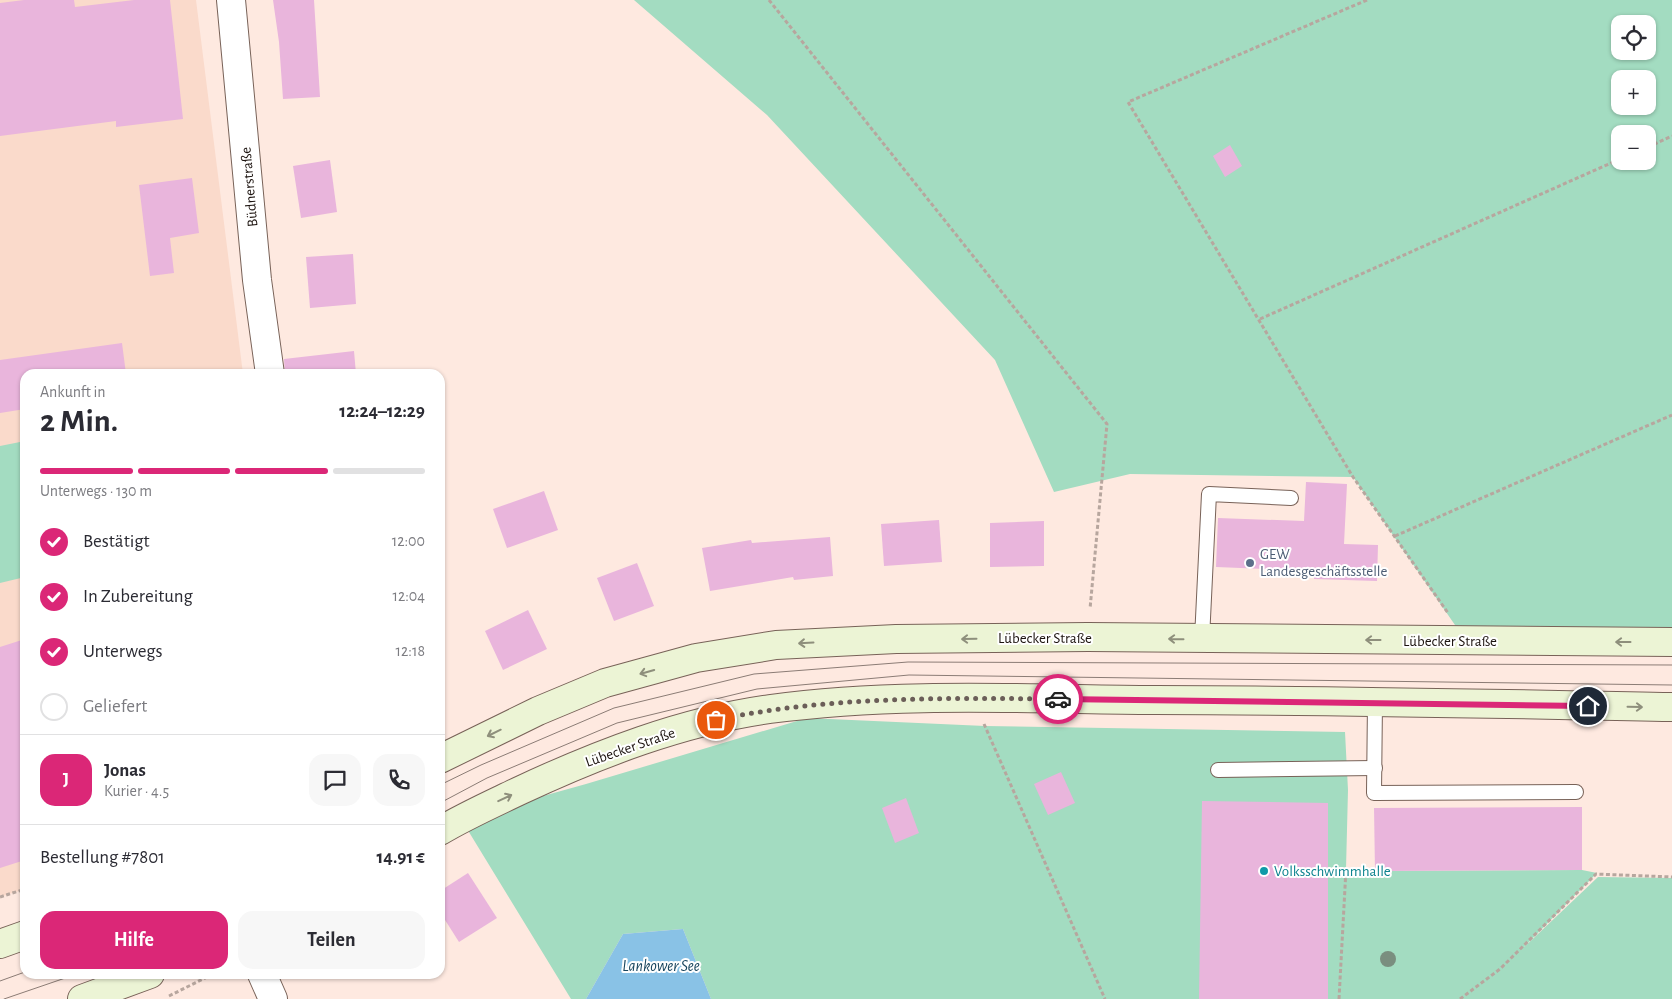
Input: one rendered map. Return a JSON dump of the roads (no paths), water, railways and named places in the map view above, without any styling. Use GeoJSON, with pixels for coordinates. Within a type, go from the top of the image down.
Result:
{"type":"FeatureCollection","features":[{"type":"Feature","properties":{"kind":"street","name":"Büdnerstraße"},"geometry":{"type":"LineString","coordinates":[[231,0],[257,280],[269,369]]}},
{"type":"Feature","properties":{"kind":"street","name":"Lübecker Straße"},"geometry":{"type":"LineString","coordinates":[[445,757],[538,711],[606,684],[696,658],[776,645],[896,639],[1088,638],[1672,642]]}},
{"type":"Feature","properties":{"kind":"street","name":"Lübecker Straße"},"geometry":{"type":"LineString","coordinates":[[445,829],[569,768],[634,743],[699,724],[767,710],[848,701],[973,698],[1672,707]]}},
{"type":"Feature","properties":{"kind":"street"},"geometry":{"type":"LineString","coordinates":[[0,944],[20,937]]}},
{"type":"Feature","properties":{"kind":"street"},"geometry":{"type":"LineString","coordinates":[[82,999],[136,979]]}},
{"type":"Feature","properties":{"kind":"street"},"geometry":{"type":"LineString","coordinates":[[264,979],[273,999]]}},
{"type":"Feature","properties":{"kind":"lane"},"geometry":{"type":"LineString","coordinates":[[1202,639],[1209,494],[1291,498]]}},
{"type":"Feature","properties":{"kind":"lane"},"geometry":{"type":"LineString","coordinates":[[1375,702],[1374,793],[1576,792]]}},
{"type":"Feature","properties":{"kind":"lane"},"geometry":{"type":"LineString","coordinates":[[1218,770],[1375,768]]}},
{"type":"Feature","properties":{"kind":"water","name":"Lankower See"},"geometry":{"type":"Polygon","coordinates":[[[683,929],[711,999],[586,999],[623,934],[683,929]]]}},
{"type":"Feature","properties":{"kind":"tram line"},"geometry":{"type":"LineString","coordinates":[[445,783],[481,765],[614,708],[754,674],[908,662],[1672,665]]}},
{"type":"Feature","properties":{"kind":"tram line"},"geometry":{"type":"LineString","coordinates":[[445,800],[487,778],[617,723],[757,689],[909,675],[1672,685]]}},
{"type":"Feature","properties":{"kind":"tram line"},"geometry":{"type":"LineString","coordinates":[[0,981],[20,974]]}},
{"type":"Feature","properties":{"kind":"tram line"},"geometry":{"type":"LineString","coordinates":[[4,999],[62,979]]}},
{"type":"Feature","properties":{"kind":"place","name":"GEW Landesgeschäftsstelle"},"geometry":{"type":"Point","coordinates":[1250,563]}},
{"type":"Feature","properties":{"kind":"place","name":"Volksschwimmhalle"},"geometry":{"type":"Point","coordinates":[1264,871]}}]}
